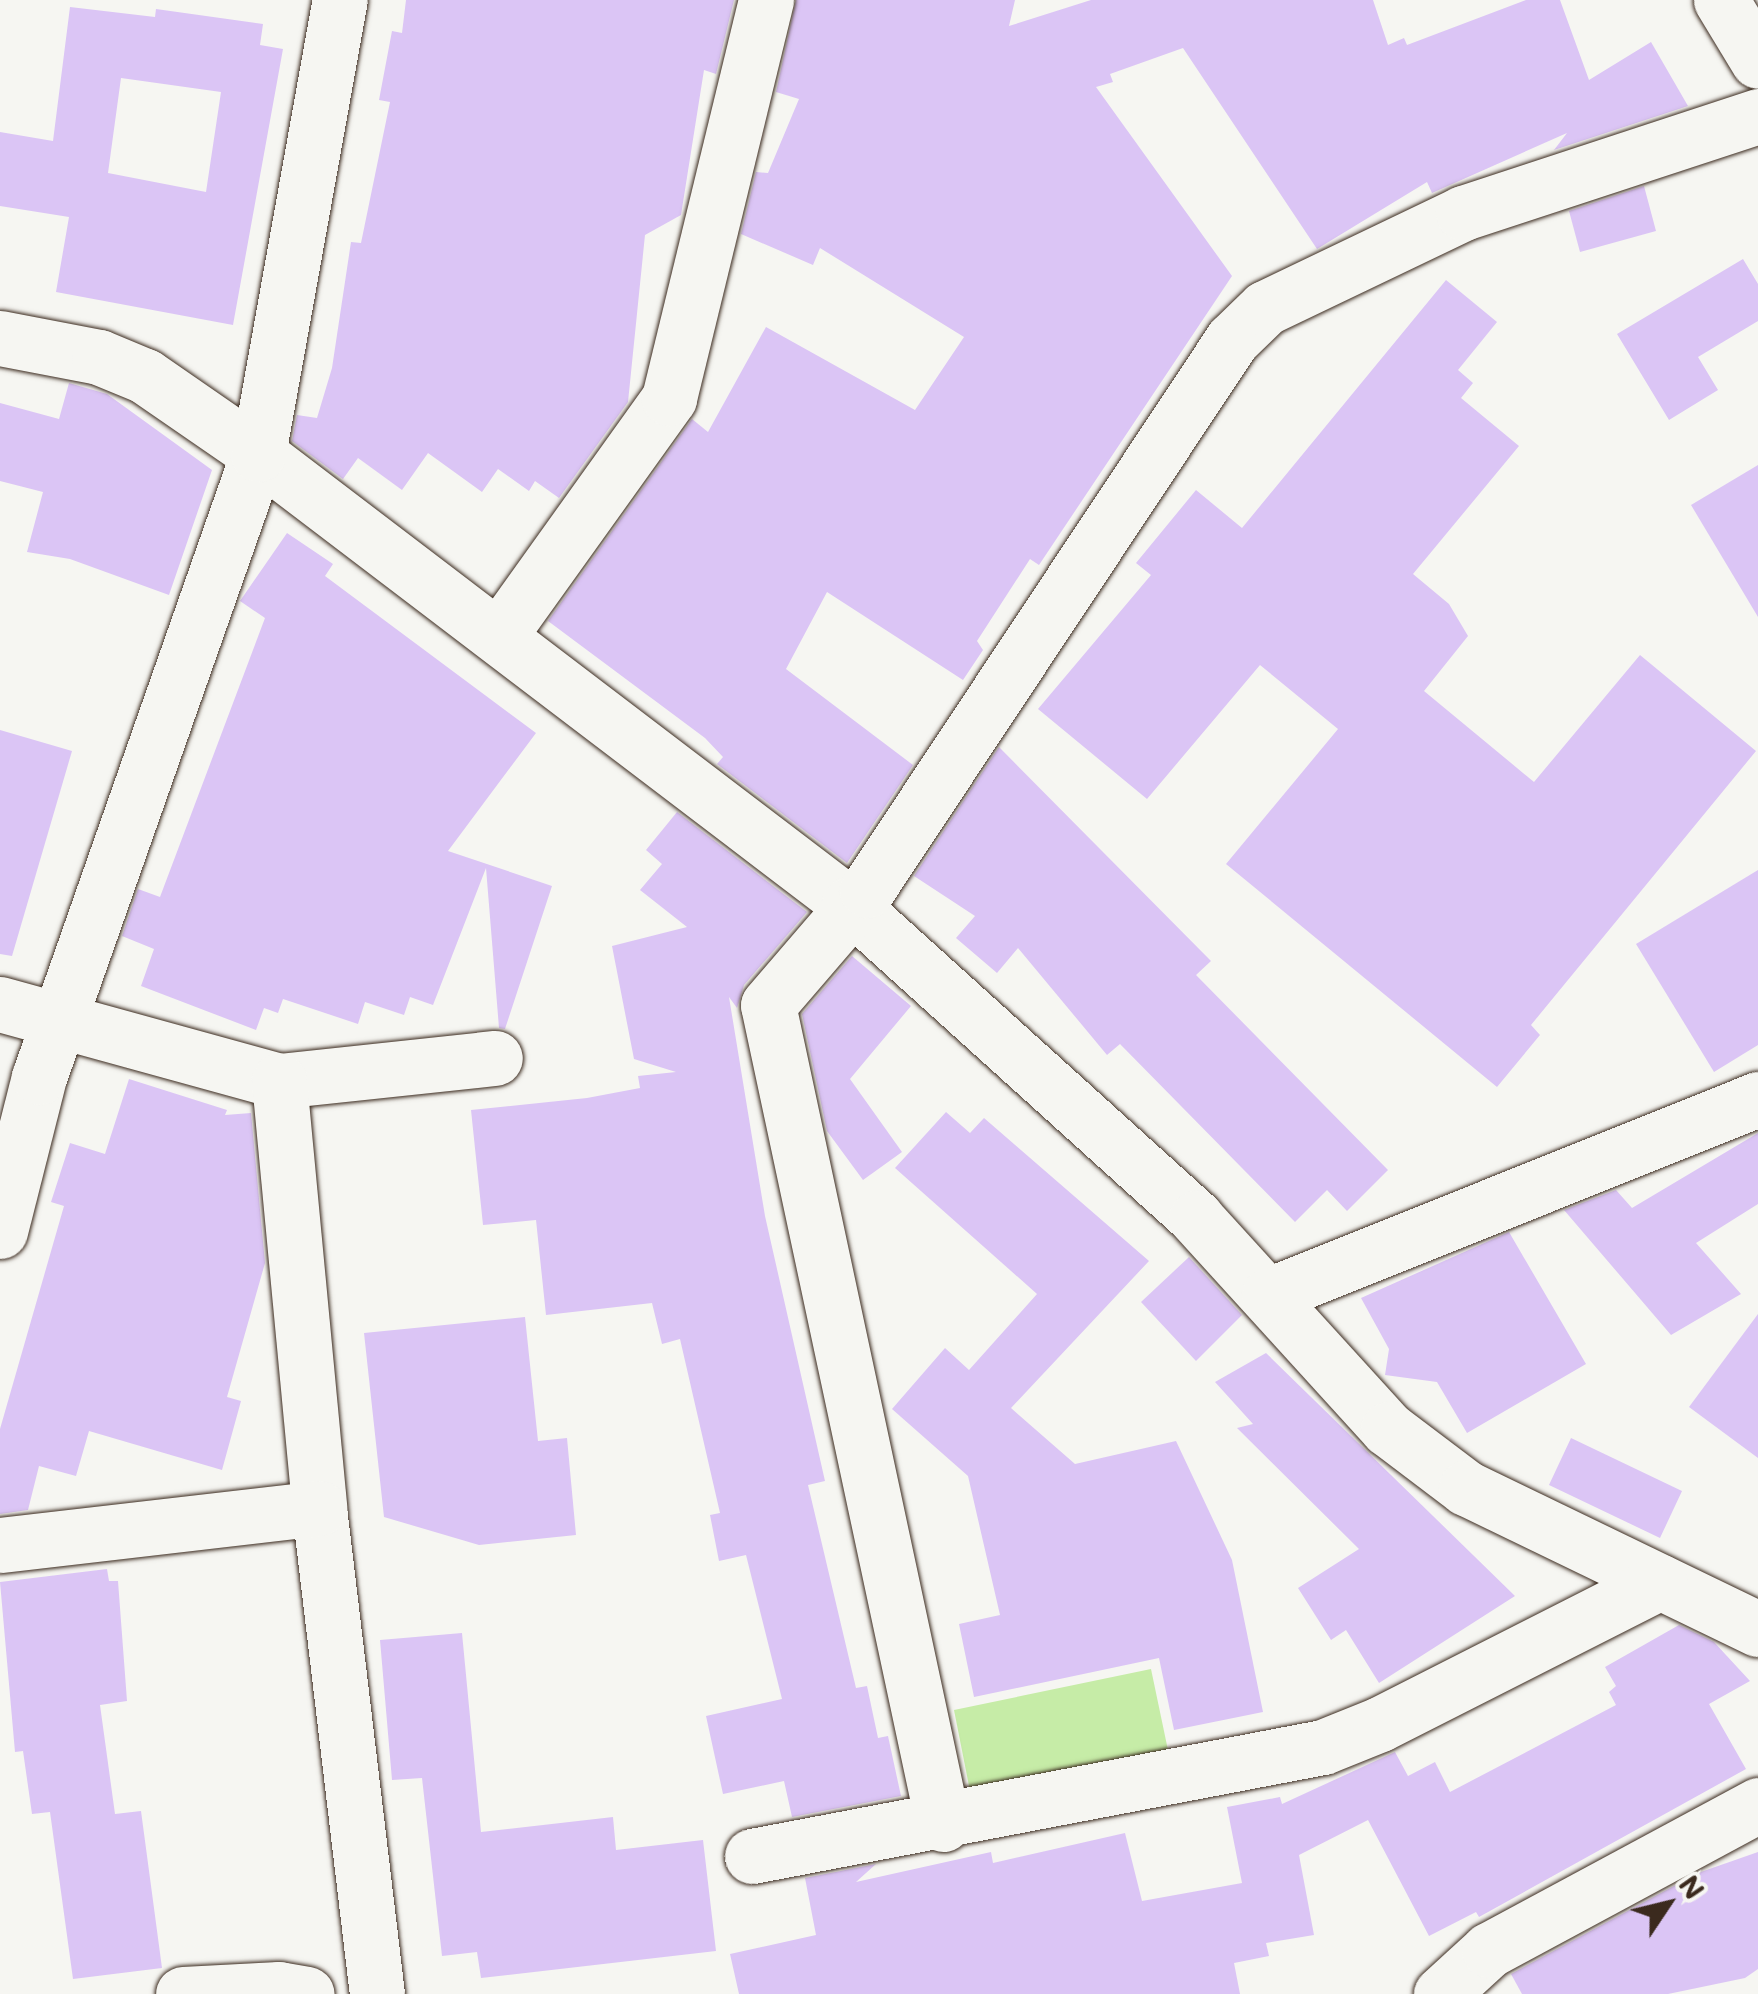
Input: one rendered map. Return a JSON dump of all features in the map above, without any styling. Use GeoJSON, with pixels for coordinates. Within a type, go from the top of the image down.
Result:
{"type":"FeatureCollection","features":[{"type":"Feature","properties":{"kind":"street"},"geometry":{"type":"LineString","coordinates":[[0,1231],[39,1077],[62,1022],[258,454],[340,0]]}},
{"type":"Feature","properties":{"kind":"street"},"geometry":{"type":"LineString","coordinates":[[500,633],[670,398],[766,0]]}},
{"type":"Feature","properties":{"kind":"street"},"geometry":{"type":"LineString","coordinates":[[1721,0],[1758,62]]}},
{"type":"Feature","properties":{"kind":"street"},"geometry":{"type":"LineString","coordinates":[[943,1824],[768,1005],[849,904],[867,890],[1232,340],[1265,308],[1463,212],[1758,116]]}},
{"type":"Feature","properties":{"kind":"street"},"geometry":{"type":"LineString","coordinates":[[0,338],[99,357],[145,376],[258,454],[500,633],[849,904],[1196,1218],[1388,1429],[1466,1488],[1758,1629]]}},
{"type":"Feature","properties":{"kind":"street"},"geometry":{"type":"LineString","coordinates":[[0,1004],[279,1081],[495,1058]]}},
{"type":"Feature","properties":{"kind":"street"},"geometry":{"type":"LineString","coordinates":[[279,1081],[319,1508],[377,1994]]}},
{"type":"Feature","properties":{"kind":"street"},"geometry":{"type":"LineString","coordinates":[[1269,1295],[1758,1098]]}},
{"type":"Feature","properties":{"kind":"street"},"geometry":{"type":"LineString","coordinates":[[0,1545],[319,1508]]}},
{"type":"Feature","properties":{"kind":"street"},"geometry":{"type":"LineString","coordinates":[[752,1856],[943,1824],[1322,1747],[1380,1724],[1660,1582]]}},
{"type":"Feature","properties":{"kind":"street"},"geometry":{"type":"LineString","coordinates":[[1459,1987],[1488,1950],[1758,1806]]}},
{"type":"Feature","properties":{"kind":"street"},"geometry":{"type":"LineString","coordinates":[[184,1994],[232,1989],[307,1994]]}},
{"type":"Feature","properties":{"kind":"green space"},"geometry":{"type":"Polygon","coordinates":[[[1151,1669],[1169,1755],[971,1796],[954,1710],[1151,1669]]]}},
{"type":"Feature","properties":{"kind":"building"},"geometry":{"type":"Polygon","coordinates":[[[406,0],[734,0],[716,74],[704,70],[681,215],[645,235],[628,402],[559,498],[535,481],[529,491],[498,469],[482,492],[428,453],[402,490],[358,458],[343,479],[292,441],[297,415],[317,418],[332,368],[351,242],[361,243],[390,102],[379,100],[392,31],[402,33],[406,0]]]}},
{"type":"Feature","properties":{"kind":"building"},"geometry":{"type":"Polygon","coordinates":[[[796,0],[1015,0],[1009,26],[1091,0],[1373,0],[1388,45],[1404,38],[1407,45],[1526,0],[1560,0],[1589,80],[1651,42],[1688,106],[1554,150],[1567,133],[1432,193],[1427,182],[1317,249],[1183,48],[1110,74],[1113,82],[1096,87],[1232,276],[1039,565],[1030,559],[977,641],[983,650],[963,680],[827,592],[786,669],[913,765],[847,863],[717,764],[723,757],[705,738],[548,621],[692,419],[708,432],[766,327],[915,410],[964,337],[820,248],[813,265],[741,234],[756,172],[768,173],[799,99],[776,92],[796,0]]]}},
{"type":"Feature","properties":{"kind":"building"},"geometry":{"type":"Polygon","coordinates":[[[70,7],[155,17],[156,9],[263,24],[260,45],[283,49],[233,325],[56,292],[69,217],[0,206],[0,132],[53,141],[70,7]],[[121,78],[108,173],[206,192],[221,92],[121,78]]]}},
{"type":"Feature","properties":{"kind":"building"},"geometry":{"type":"Polygon","coordinates":[[[1644,186],[1656,231],[1580,252],[1569,211],[1644,186]]]}},
{"type":"Feature","properties":{"kind":"building"},"geometry":{"type":"Polygon","coordinates":[[[1743,259],[1758,284],[1758,321],[1698,357],[1718,390],[1669,420],[1617,334],[1743,259]]]}},
{"type":"Feature","properties":{"kind":"building"},"geometry":{"type":"Polygon","coordinates":[[[1446,280],[1497,322],[1458,370],[1473,383],[1461,398],[1519,446],[1413,574],[1449,604],[1468,636],[1424,691],[1534,782],[1640,655],[1756,751],[1531,1025],[1540,1035],[1497,1087],[1226,864],[1338,729],[1260,665],[1147,799],[1038,709],[1151,575],[1136,563],[1196,490],[1242,528],[1446,280]]]}},
{"type":"Feature","properties":{"kind":"building"},"geometry":{"type":"Polygon","coordinates":[[[69,383],[107,394],[212,470],[169,595],[70,559],[27,552],[43,492],[0,481],[0,403],[59,419],[69,383]]]}},
{"type":"Feature","properties":{"kind":"building"},"geometry":{"type":"Polygon","coordinates":[[[1758,465],[1758,617],[1691,505],[1758,465]]]}},
{"type":"Feature","properties":{"kind":"building"},"geometry":{"type":"Polygon","coordinates":[[[287,533],[333,564],[325,576],[536,733],[448,851],[552,886],[505,1029],[499,1028],[486,868],[433,1005],[410,997],[404,1015],[365,1002],[358,1024],[283,999],[278,1013],[264,1008],[256,1030],[141,986],[154,949],[122,936],[138,889],[160,897],[265,618],[240,601],[287,533]]]}},
{"type":"Feature","properties":{"kind":"building"},"geometry":{"type":"Polygon","coordinates":[[[0,730],[72,751],[12,956],[0,954],[0,730]]]}},
{"type":"Feature","properties":{"kind":"building"},"geometry":{"type":"Polygon","coordinates":[[[999,747],[1211,961],[1196,975],[1388,1170],[1347,1211],[1327,1190],[1295,1222],[1120,1044],[1107,1055],[1018,948],[997,973],[956,938],[975,916],[914,876],[999,747]]]}},
{"type":"Feature","properties":{"kind":"building"},"geometry":{"type":"Polygon","coordinates":[[[677,812],[807,912],[744,985],[737,1008],[729,997],[765,1216],[825,1481],[808,1485],[856,1688],[867,1686],[878,1738],[888,1736],[901,1796],[792,1817],[784,1781],[723,1794],[706,1716],[782,1699],[746,1555],[719,1561],[710,1515],[720,1513],[680,1339],[662,1344],[652,1303],[546,1315],[536,1220],[483,1225],[471,1110],[587,1098],[640,1088],[638,1076],[676,1072],[634,1059],[612,946],[687,927],[640,890],[662,864],[646,850],[677,812]]]}},
{"type":"Feature","properties":{"kind":"building"},"geometry":{"type":"Polygon","coordinates":[[[1758,870],[1758,1045],[1714,1072],[1636,944],[1758,870]]]}},
{"type":"Feature","properties":{"kind":"building"},"geometry":{"type":"Polygon","coordinates":[[[852,956],[911,1006],[850,1079],[902,1152],[863,1180],[827,1131],[802,1014],[852,956]]]}},
{"type":"Feature","properties":{"kind":"building"},"geometry":{"type":"Polygon","coordinates":[[[129,1079],[227,1110],[225,1115],[251,1113],[265,1263],[227,1397],[241,1401],[222,1470],[89,1431],[76,1476],[39,1466],[28,1510],[0,1514],[0,1429],[64,1206],[51,1202],[70,1143],[105,1154],[129,1079]]]}},
{"type":"Feature","properties":{"kind":"building"},"geometry":{"type":"Polygon","coordinates":[[[946,1112],[970,1133],[984,1118],[1149,1261],[1011,1408],[1075,1464],[1176,1441],[1232,1560],[1263,1712],[1174,1730],[1159,1658],[974,1697],[959,1624],[1000,1615],[968,1476],[892,1409],[945,1348],[969,1370],[1037,1294],[895,1168],[946,1112]]]}},
{"type":"Feature","properties":{"kind":"building"},"geometry":{"type":"Polygon","coordinates":[[[1758,1133],[1758,1204],[1696,1243],[1741,1294],[1671,1335],[1564,1210],[1616,1190],[1632,1208],[1758,1133]]]}},
{"type":"Feature","properties":{"kind":"building"},"geometry":{"type":"Polygon","coordinates":[[[1509,1232],[1586,1364],[1467,1433],[1437,1382],[1385,1375],[1389,1349],[1361,1298],[1509,1232]]]}},
{"type":"Feature","properties":{"kind":"building"},"geometry":{"type":"Polygon","coordinates":[[[1189,1257],[1242,1315],[1196,1361],[1141,1302],[1189,1257]]]}},
{"type":"Feature","properties":{"kind":"building"},"geometry":{"type":"Polygon","coordinates":[[[1758,1314],[1758,1458],[1689,1407],[1758,1314]]]}},
{"type":"Feature","properties":{"kind":"building"},"geometry":{"type":"Polygon","coordinates":[[[525,1317],[538,1441],[567,1438],[576,1535],[479,1545],[384,1517],[364,1333],[525,1317]]]}},
{"type":"Feature","properties":{"kind":"building"},"geometry":{"type":"Polygon","coordinates":[[[1266,1353],[1515,1596],[1379,1683],[1346,1630],[1331,1640],[1298,1588],[1359,1549],[1237,1428],[1253,1424],[1215,1382],[1266,1353]]]}},
{"type":"Feature","properties":{"kind":"building"},"geometry":{"type":"Polygon","coordinates":[[[1571,1438],[1682,1491],[1660,1538],[1549,1485],[1571,1438]]]}},
{"type":"Feature","properties":{"kind":"building"},"geometry":{"type":"Polygon","coordinates":[[[107,1569],[109,1581],[118,1581],[127,1701],[100,1705],[115,1814],[141,1811],[162,1968],[73,1979],[50,1812],[32,1814],[23,1751],[15,1752],[0,1582],[107,1569]]]}},
{"type":"Feature","properties":{"kind":"building"},"geometry":{"type":"Polygon","coordinates":[[[1679,1625],[1714,1642],[1750,1681],[1709,1704],[1746,1769],[1479,1917],[1476,1912],[1429,1936],[1368,1820],[1299,1855],[1314,1935],[1266,1943],[1269,1956],[1234,1963],[1240,1994],[739,1994],[730,1954],[816,1935],[805,1878],[876,1864],[856,1882],[991,1852],[993,1863],[1125,1833],[1142,1901],[1242,1883],[1227,1807],[1280,1797],[1282,1804],[1395,1752],[1408,1776],[1435,1762],[1450,1792],[1616,1705],[1609,1692],[1616,1686],[1605,1667],[1679,1625]]]}},
{"type":"Feature","properties":{"kind":"building"},"geometry":{"type":"Polygon","coordinates":[[[462,1633],[481,1832],[613,1817],[616,1850],[703,1840],[716,1951],[481,1978],[477,1952],[442,1956],[422,1778],[392,1780],[380,1640],[462,1633]]]}},
{"type":"Feature","properties":{"kind":"building"},"geometry":{"type":"Polygon","coordinates":[[[1758,1852],[1758,1969],[1745,1978],[1668,1994],[1522,1994],[1511,1974],[1698,1873],[1758,1852]]]}}]}
